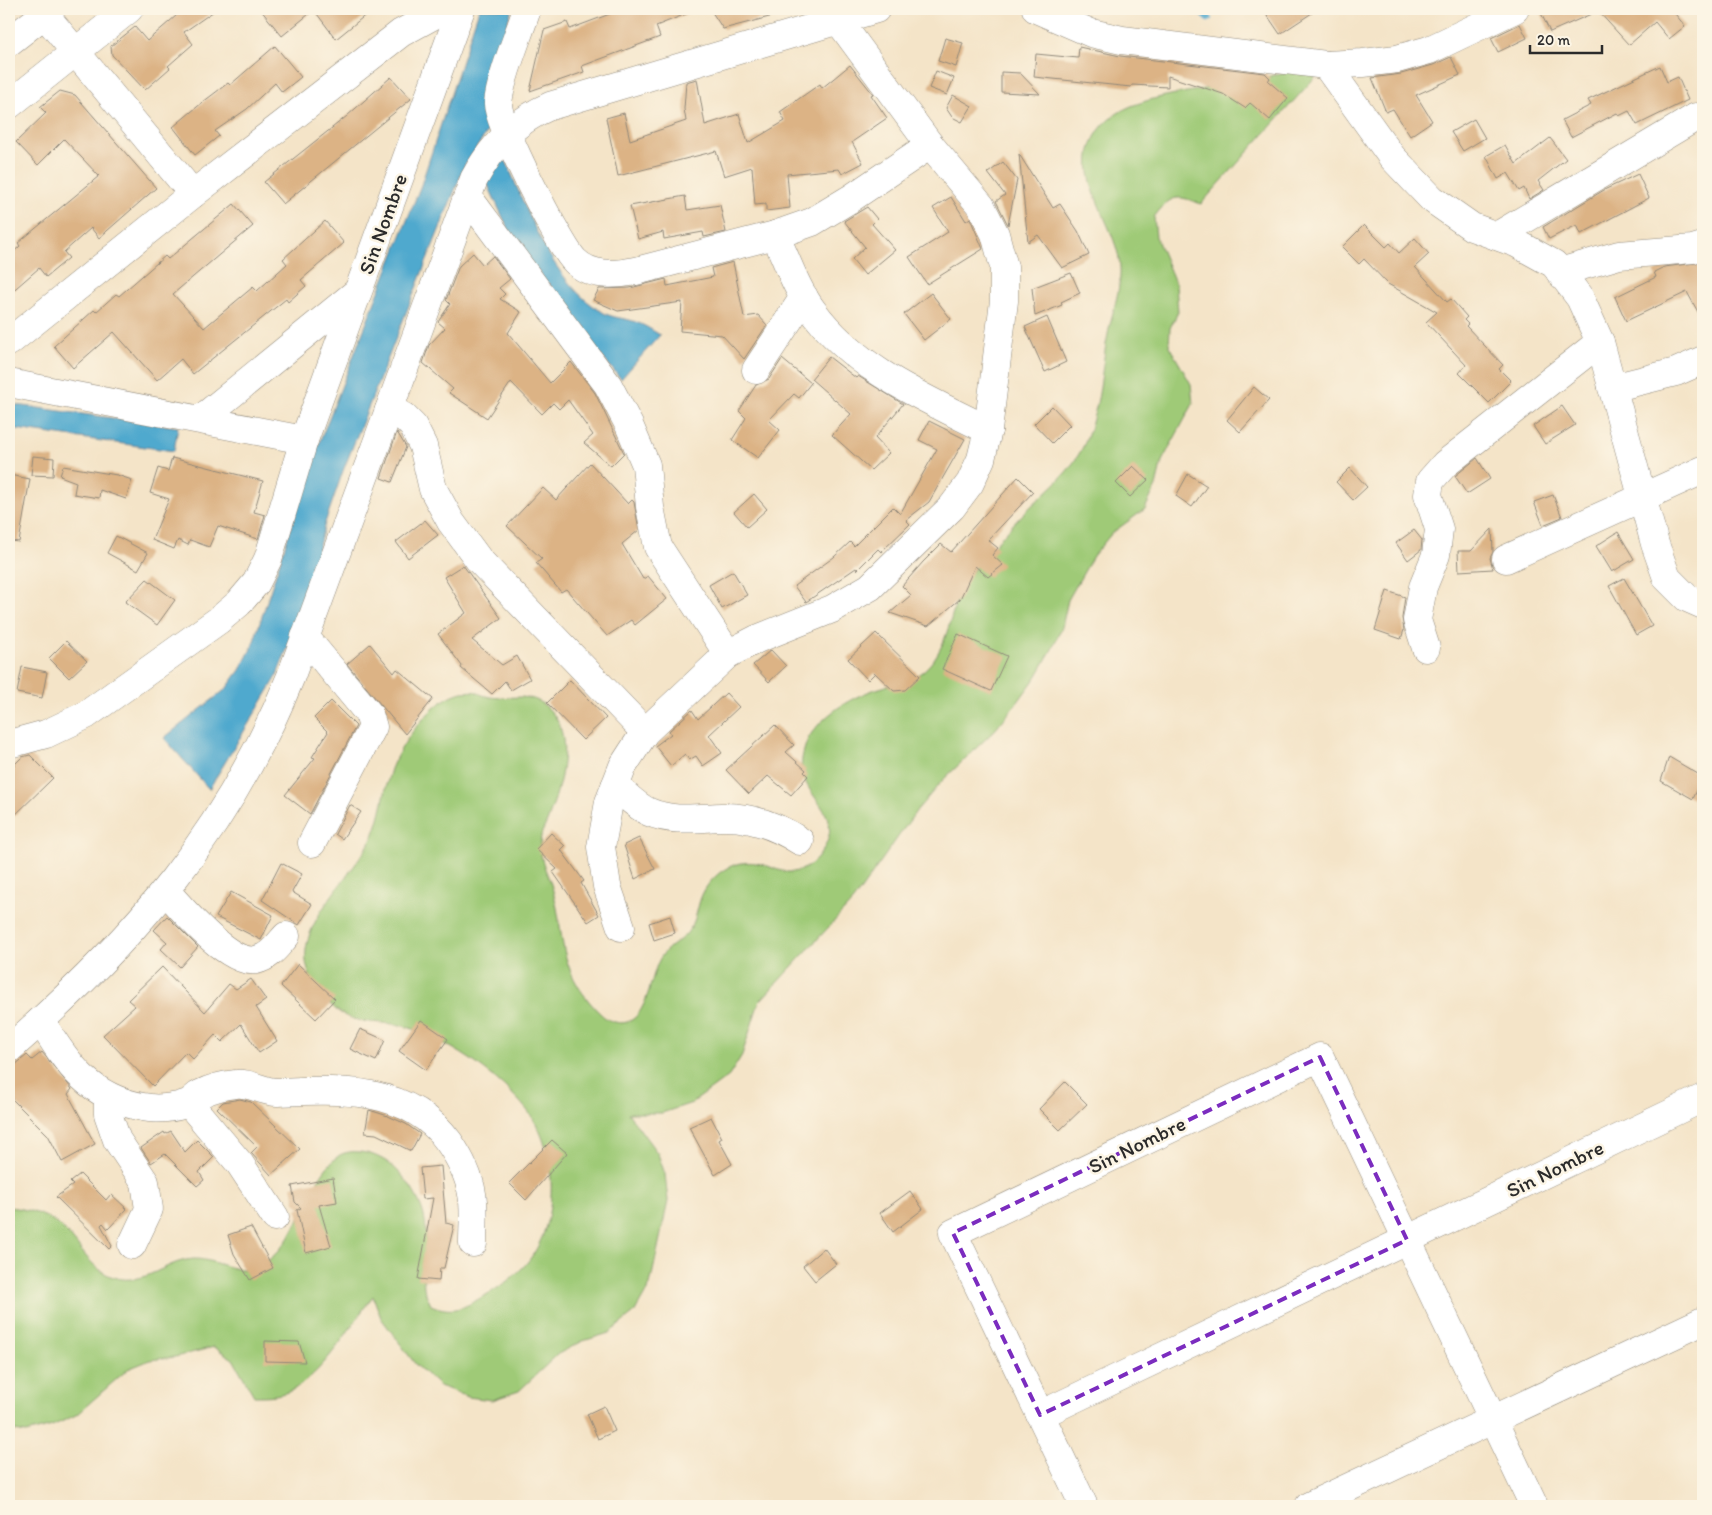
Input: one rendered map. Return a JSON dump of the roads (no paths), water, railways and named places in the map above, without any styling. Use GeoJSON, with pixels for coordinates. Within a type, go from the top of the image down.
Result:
{"type":"FeatureCollection","features":[{"type":"Feature","properties":{"kind":"street"},"geometry":{"type":"LineString","coordinates":[[9,105],[129,9]]}},
{"type":"Feature","properties":{"kind":"street"},"geometry":{"type":"LineString","coordinates":[[9,342],[193,194],[401,33],[434,15],[451,9]]}},
{"type":"Feature","properties":{"kind":"street","name":"Sin Nombre"},"geometry":{"type":"LineString","coordinates":[[9,744],[46,734],[86,715],[239,603],[256,583],[268,559],[304,440],[461,9]]}},
{"type":"Feature","properties":{"kind":"street"},"geometry":{"type":"LineString","coordinates":[[527,9],[498,105],[507,133],[561,242],[575,261],[596,272],[615,275],[629,272],[775,235],[812,222],[850,199],[930,145]]}},
{"type":"Feature","properties":{"kind":"street"},"geometry":{"type":"LineString","coordinates":[[9,1048],[70,995],[166,891],[220,816],[252,763],[274,717],[305,637],[468,197],[483,163],[507,133],[535,112],[550,106],[876,9]]}},
{"type":"Feature","properties":{"kind":"street"},"geometry":{"type":"LineString","coordinates":[[1036,9],[1091,33],[1122,40],[1326,65],[1397,59],[1429,50],[1515,9]]}},
{"type":"Feature","properties":{"kind":"street"},"geometry":{"type":"LineString","coordinates":[[9,42],[45,10],[75,51],[193,194]]}},
{"type":"Feature","properties":{"kind":"street"},"geometry":{"type":"LineString","coordinates":[[622,928],[607,886],[601,847],[609,802],[615,786],[623,766],[645,732],[728,654],[757,639],[832,609],[870,587],[952,506],[970,484],[981,459],[988,430],[1004,301],[1004,267],[995,234],[981,206],[930,145],[838,20]]}},
{"type":"Feature","properties":{"kind":"street"},"geometry":{"type":"LineString","coordinates":[[1326,65],[1392,157],[1432,199],[1472,228],[1516,243],[1554,264],[1580,298],[1600,342],[1642,497],[1667,578],[1687,598],[1703,605]]}},
{"type":"Feature","properties":{"kind":"street"},"geometry":{"type":"LineString","coordinates":[[1497,236],[1696,118]]}},
{"type":"Feature","properties":{"kind":"street"},"geometry":{"type":"LineString","coordinates":[[468,197],[608,385],[629,425],[646,465],[650,508],[658,547],[728,654]]}},
{"type":"Feature","properties":{"kind":"street"},"geometry":{"type":"LineString","coordinates":[[775,235],[804,297],[831,334],[859,358],[892,381],[988,430]]}},
{"type":"Feature","properties":{"kind":"street"},"geometry":{"type":"LineString","coordinates":[[1560,272],[1619,255],[1693,249],[1703,246]]}},
{"type":"Feature","properties":{"kind":"street"},"geometry":{"type":"LineString","coordinates":[[201,419],[358,291]]}},
{"type":"Feature","properties":{"kind":"street"},"geometry":{"type":"LineString","coordinates":[[756,370],[804,297]]}},
{"type":"Feature","properties":{"kind":"street"},"geometry":{"type":"LineString","coordinates":[[1426,648],[1417,620],[1423,587],[1436,555],[1439,529],[1428,495],[1430,481],[1445,464],[1600,342]]}},
{"type":"Feature","properties":{"kind":"street"},"geometry":{"type":"LineString","coordinates":[[1612,388],[1676,372],[1703,360]]}},
{"type":"Feature","properties":{"kind":"street"},"geometry":{"type":"LineString","coordinates":[[9,382],[304,440]]}},
{"type":"Feature","properties":{"kind":"street"},"geometry":{"type":"LineString","coordinates":[[389,410],[403,416],[413,426],[423,446],[434,489],[451,522],[479,560],[645,732]]}},
{"type":"Feature","properties":{"kind":"street"},"geometry":{"type":"LineString","coordinates":[[1506,559],[1703,470]]}},
{"type":"Feature","properties":{"kind":"street"},"geometry":{"type":"LineString","coordinates":[[305,637],[369,714],[373,727],[312,843]]}},
{"type":"Feature","properties":{"kind":"street"},"geometry":{"type":"LineString","coordinates":[[615,786],[648,812],[682,820],[722,817],[756,820],[784,831],[800,841]]}},
{"type":"Feature","properties":{"kind":"street"},"geometry":{"type":"LineString","coordinates":[[166,891],[196,925],[236,955],[254,960],[269,956],[286,936]]}},
{"type":"Feature","properties":{"kind":"street"},"geometry":{"type":"LineString","coordinates":[[41,1021],[67,1063],[91,1087],[108,1096],[144,1108],[168,1108],[189,1103],[199,1094],[238,1083],[274,1092],[307,1089],[354,1092],[413,1108],[439,1128],[460,1158],[472,1194],[473,1243]]}},
{"type":"Feature","properties":{"kind":"street","name":"Sin Nombre"},"geometry":{"type":"LineString","coordinates":[[1084,1506],[953,1233],[1320,1057],[1534,1506]]}},
{"type":"Feature","properties":{"kind":"street"},"geometry":{"type":"LineString","coordinates":[[108,1096],[108,1114],[117,1140],[145,1182],[149,1209],[132,1245]]}},
{"type":"Feature","properties":{"kind":"street","name":"Sin Nombre"},"geometry":{"type":"LineString","coordinates":[[1040,1415],[1703,1098]]}},
{"type":"Feature","properties":{"kind":"street"},"geometry":{"type":"LineString","coordinates":[[189,1103],[240,1164],[275,1216]]}},
{"type":"Feature","properties":{"kind":"street"},"geometry":{"type":"LineString","coordinates":[[1309,1506],[1703,1321]]}},
{"type":"Feature","properties":{"kind":"water"},"geometry":{"type":"Polygon","coordinates":[[[479,9],[512,9],[488,83],[491,126],[465,165],[343,471],[325,523],[301,613],[275,680],[209,789],[164,738],[226,689],[240,670],[252,647],[316,451],[421,185],[479,9]]]}},
{"type":"Feature","properties":{"kind":"water"},"geometry":{"type":"Polygon","coordinates":[[[504,156],[543,243],[555,264],[570,284],[586,300],[604,313],[637,322],[660,335],[621,379],[588,341],[511,235],[487,183],[504,156]]]}},
{"type":"Feature","properties":{"kind":"water"},"geometry":{"type":"Polygon","coordinates":[[[9,404],[178,427],[174,451],[9,428],[9,404]]]}},
{"type":"Feature","properties":{"kind":"waterway"},"geometry":{"type":"LineString","coordinates":[[1198,9],[1208,18]]}}]}
